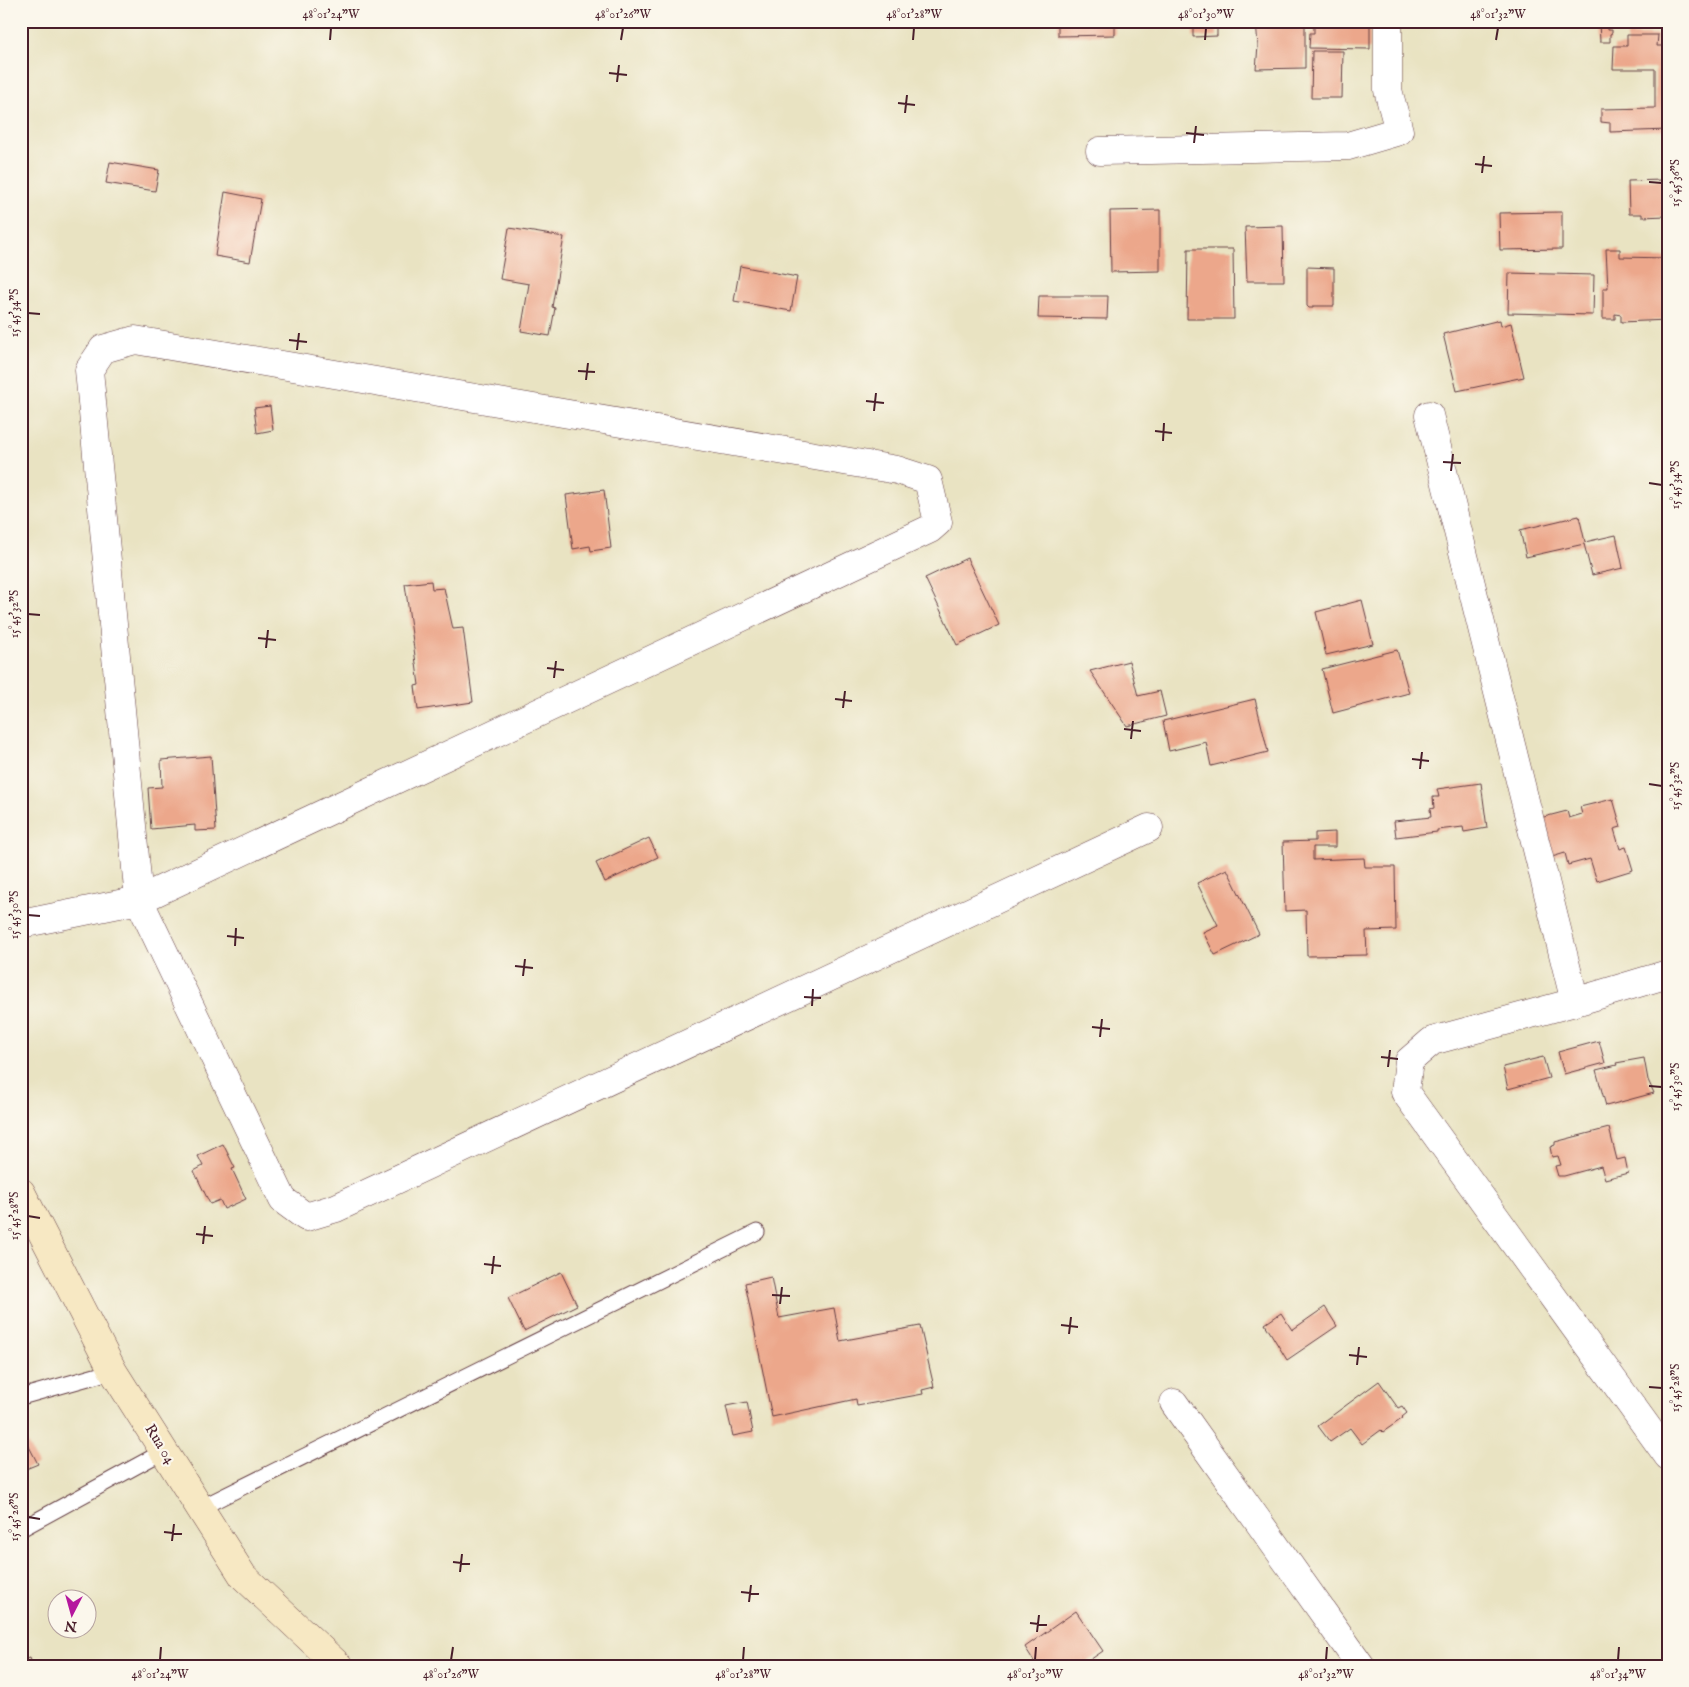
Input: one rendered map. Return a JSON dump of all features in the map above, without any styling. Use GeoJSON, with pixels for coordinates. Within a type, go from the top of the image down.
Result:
{"type":"FeatureCollection","features":[{"type":"Feature","properties":{"kind":"street"},"geometry":{"type":"LineString","coordinates":[[1100,151],[1348,146],[1399,131],[1388,90],[1388,21]]}},
{"type":"Feature","properties":{"kind":"street"},"geometry":{"type":"LineString","coordinates":[[21,924],[139,900],[930,529],[938,522],[928,480],[887,468],[135,340],[104,349],[89,370],[139,900],[283,1200],[306,1217],[345,1204],[1149,828]]}},
{"type":"Feature","properties":{"kind":"street"},"geometry":{"type":"LineString","coordinates":[[1429,415],[1574,1002]]}},
{"type":"Feature","properties":{"kind":"street"},"geometry":{"type":"LineString","coordinates":[[1668,974],[1432,1041],[1409,1061],[1405,1092],[1668,1456]]}},
{"type":"Feature","properties":{"kind":"street","name":"Rua 04"},"geometry":{"type":"LineString","coordinates":[[21,1192],[113,1371],[243,1576],[339,1666]]}},
{"type":"Feature","properties":{"kind":"street"},"geometry":{"type":"LineString","coordinates":[[1174,1403],[1361,1666]]}},
{"type":"Feature","properties":{"kind":"lane"},"geometry":{"type":"LineString","coordinates":[[200,1508],[757,1232]]}},
{"type":"Feature","properties":{"kind":"lane"},"geometry":{"type":"LineString","coordinates":[[21,1397],[113,1371]]}},
{"type":"Feature","properties":{"kind":"lane"},"geometry":{"type":"LineString","coordinates":[[21,1529],[164,1450]]}},
{"type":"Feature","properties":{"kind":"building"},"geometry":{"type":"Polygon","coordinates":[[[1058,21],[1115,21],[1115,35],[1058,36],[1058,21]]]}},
{"type":"Feature","properties":{"kind":"building"},"geometry":{"type":"Polygon","coordinates":[[[1193,21],[1217,21],[1217,36],[1193,37],[1193,21]]]}},
{"type":"Feature","properties":{"kind":"building"},"geometry":{"type":"Polygon","coordinates":[[[1256,21],[1305,21],[1305,68],[1256,69],[1258,46],[1256,21]]]}},
{"type":"Feature","properties":{"kind":"building"},"geometry":{"type":"Polygon","coordinates":[[[1314,21],[1370,21],[1370,49],[1309,48],[1310,33],[1314,33],[1314,21]]]}},
{"type":"Feature","properties":{"kind":"building"},"geometry":{"type":"Polygon","coordinates":[[[1599,21],[1608,21],[1608,30],[1612,30],[1610,42],[1600,42],[1599,21]]]}},
{"type":"Feature","properties":{"kind":"building"},"geometry":{"type":"Polygon","coordinates":[[[1627,35],[1658,35],[1657,46],[1668,46],[1668,130],[1610,132],[1610,123],[1601,122],[1601,109],[1655,108],[1655,69],[1613,69],[1614,46],[1627,46],[1627,35]]]}},
{"type":"Feature","properties":{"kind":"building"},"geometry":{"type":"Polygon","coordinates":[[[1312,51],[1343,51],[1342,98],[1311,98],[1312,51]]]}},
{"type":"Feature","properties":{"kind":"building"},"geometry":{"type":"Polygon","coordinates":[[[110,162],[159,170],[155,191],[106,183],[110,162]]]}},
{"type":"Feature","properties":{"kind":"building"},"geometry":{"type":"Polygon","coordinates":[[[1628,181],[1668,181],[1668,196],[1665,196],[1666,216],[1642,217],[1642,214],[1629,214],[1628,181]]]}},
{"type":"Feature","properties":{"kind":"building"},"geometry":{"type":"Polygon","coordinates":[[[225,192],[261,199],[250,262],[215,256],[225,192]]]}},
{"type":"Feature","properties":{"kind":"building"},"geometry":{"type":"Polygon","coordinates":[[[1160,210],[1160,271],[1111,272],[1110,211],[1160,210]]]}},
{"type":"Feature","properties":{"kind":"building"},"geometry":{"type":"Polygon","coordinates":[[[1562,212],[1562,249],[1500,250],[1499,213],[1562,212]]]}},
{"type":"Feature","properties":{"kind":"building"},"geometry":{"type":"Polygon","coordinates":[[[1283,226],[1284,281],[1247,281],[1245,227],[1283,226]]]}},
{"type":"Feature","properties":{"kind":"building"},"geometry":{"type":"Polygon","coordinates":[[[509,228],[564,237],[552,307],[555,308],[550,336],[521,331],[529,284],[500,279],[509,228]]]}},
{"type":"Feature","properties":{"kind":"building"},"geometry":{"type":"Polygon","coordinates":[[[1188,249],[1233,249],[1234,319],[1187,319],[1188,249]]]}},
{"type":"Feature","properties":{"kind":"building"},"geometry":{"type":"Polygon","coordinates":[[[1606,249],[1620,249],[1620,257],[1668,258],[1668,320],[1621,322],[1621,315],[1615,314],[1615,319],[1603,319],[1603,288],[1608,288],[1606,249]]]}},
{"type":"Feature","properties":{"kind":"building"},"geometry":{"type":"Polygon","coordinates":[[[740,266],[797,277],[791,311],[734,301],[740,266]]]}},
{"type":"Feature","properties":{"kind":"building"},"geometry":{"type":"Polygon","coordinates":[[[1307,267],[1334,268],[1334,306],[1313,306],[1313,308],[1309,308],[1307,306],[1307,267]]]}},
{"type":"Feature","properties":{"kind":"building"},"geometry":{"type":"Polygon","coordinates":[[[1509,273],[1594,275],[1593,315],[1508,313],[1509,273]]]}},
{"type":"Feature","properties":{"kind":"building"},"geometry":{"type":"Polygon","coordinates":[[[1039,296],[1108,296],[1107,319],[1038,318],[1039,296]]]}},
{"type":"Feature","properties":{"kind":"building"},"geometry":{"type":"Polygon","coordinates":[[[1500,320],[1501,326],[1511,323],[1524,377],[1457,391],[1443,334],[1500,320]]]}},
{"type":"Feature","properties":{"kind":"building"},"geometry":{"type":"Polygon","coordinates":[[[270,406],[273,430],[257,433],[254,408],[270,406]]]}},
{"type":"Feature","properties":{"kind":"building"},"geometry":{"type":"Polygon","coordinates":[[[604,490],[611,548],[591,551],[590,546],[573,549],[566,495],[604,490]]]}},
{"type":"Feature","properties":{"kind":"building"},"geometry":{"type":"Polygon","coordinates":[[[1579,516],[1585,542],[1616,535],[1623,568],[1592,575],[1584,544],[1526,557],[1520,530],[1579,516]]]}},
{"type":"Feature","properties":{"kind":"building"},"geometry":{"type":"Polygon","coordinates":[[[967,558],[999,625],[957,645],[925,578],[967,558]]]}},
{"type":"Feature","properties":{"kind":"building"},"geometry":{"type":"Polygon","coordinates":[[[431,581],[432,589],[444,588],[453,629],[463,628],[473,702],[418,710],[415,686],[419,685],[405,584],[431,581]]]}},
{"type":"Feature","properties":{"kind":"building"},"geometry":{"type":"Polygon","coordinates":[[[1362,600],[1373,644],[1326,655],[1316,612],[1362,600]]]}},
{"type":"Feature","properties":{"kind":"building"},"geometry":{"type":"Polygon","coordinates":[[[1397,650],[1409,693],[1333,713],[1322,669],[1397,650]]]}},
{"type":"Feature","properties":{"kind":"building"},"geometry":{"type":"Polygon","coordinates":[[[1129,661],[1138,696],[1160,691],[1166,716],[1127,726],[1090,671],[1129,661]]]}},
{"type":"Feature","properties":{"kind":"building"},"geometry":{"type":"Polygon","coordinates":[[[1255,699],[1268,752],[1211,766],[1206,742],[1169,751],[1163,721],[1255,699]]]}},
{"type":"Feature","properties":{"kind":"building"},"geometry":{"type":"Polygon","coordinates":[[[211,756],[216,830],[195,831],[195,825],[151,829],[148,788],[162,787],[161,760],[211,756]]]}},
{"type":"Feature","properties":{"kind":"building"},"geometry":{"type":"Polygon","coordinates":[[[1481,783],[1487,828],[1464,832],[1463,827],[1396,837],[1394,821],[1431,817],[1430,809],[1434,808],[1433,797],[1439,797],[1437,789],[1481,783]]]}},
{"type":"Feature","properties":{"kind":"building"},"geometry":{"type":"Polygon","coordinates":[[[1613,799],[1621,827],[1614,829],[1620,849],[1626,847],[1633,870],[1597,881],[1590,859],[1568,865],[1565,853],[1552,857],[1540,818],[1567,811],[1569,818],[1582,814],[1580,807],[1613,799]]]}},
{"type":"Feature","properties":{"kind":"building"},"geometry":{"type":"Polygon","coordinates":[[[1335,832],[1335,847],[1313,847],[1313,860],[1364,858],[1365,867],[1395,867],[1396,930],[1366,931],[1367,955],[1307,956],[1306,910],[1285,911],[1283,842],[1315,841],[1315,833],[1335,832]]]}},
{"type":"Feature","properties":{"kind":"building"},"geometry":{"type":"Polygon","coordinates":[[[649,838],[658,857],[605,882],[596,863],[649,838]]]}},
{"type":"Feature","properties":{"kind":"building"},"geometry":{"type":"Polygon","coordinates":[[[1227,869],[1259,934],[1215,955],[1203,932],[1218,925],[1197,883],[1227,869]]]}},
{"type":"Feature","properties":{"kind":"building"},"geometry":{"type":"Polygon","coordinates":[[[1599,1041],[1605,1063],[1564,1074],[1558,1052],[1599,1041]]]}},
{"type":"Feature","properties":{"kind":"building"},"geometry":{"type":"Polygon","coordinates":[[[1543,1057],[1549,1078],[1508,1089],[1503,1067],[1543,1057]]]}},
{"type":"Feature","properties":{"kind":"building"},"geometry":{"type":"Polygon","coordinates":[[[1644,1058],[1648,1080],[1654,1093],[1606,1106],[1596,1070],[1617,1065],[1616,1063],[1644,1058]]]}},
{"type":"Feature","properties":{"kind":"building"},"geometry":{"type":"Polygon","coordinates":[[[1609,1128],[1617,1160],[1625,1158],[1628,1173],[1605,1179],[1601,1166],[1558,1176],[1555,1166],[1561,1165],[1558,1156],[1552,1157],[1550,1147],[1555,1145],[1555,1142],[1609,1128]]]}},
{"type":"Feature","properties":{"kind":"building"},"geometry":{"type":"Polygon","coordinates":[[[223,1144],[235,1168],[232,1169],[246,1199],[224,1209],[220,1200],[210,1204],[194,1171],[203,1166],[198,1156],[223,1144]]]}},
{"type":"Feature","properties":{"kind":"building"},"geometry":{"type":"Polygon","coordinates":[[[561,1272],[577,1305],[524,1331],[508,1298],[561,1272]]]}},
{"type":"Feature","properties":{"kind":"building"},"geometry":{"type":"Polygon","coordinates":[[[771,1277],[779,1318],[834,1308],[840,1341],[920,1326],[934,1387],[922,1390],[923,1394],[857,1406],[856,1399],[772,1417],[745,1283],[771,1277]]]}},
{"type":"Feature","properties":{"kind":"building"},"geometry":{"type":"Polygon","coordinates":[[[1325,1307],[1337,1326],[1287,1360],[1265,1324],[1281,1313],[1292,1330],[1325,1307]]]}},
{"type":"Feature","properties":{"kind":"building"},"geometry":{"type":"Polygon","coordinates":[[[1379,1381],[1398,1408],[1402,1406],[1407,1413],[1403,1418],[1383,1432],[1381,1430],[1362,1444],[1350,1428],[1330,1442],[1318,1426],[1379,1381]]]}},
{"type":"Feature","properties":{"kind":"building"},"geometry":{"type":"Polygon","coordinates":[[[747,1402],[753,1432],[733,1436],[726,1406],[747,1402]]]}},
{"type":"Feature","properties":{"kind":"building"},"geometry":{"type":"Polygon","coordinates":[[[21,1431],[38,1464],[21,1471],[21,1431]]]}},
{"type":"Feature","properties":{"kind":"building"},"geometry":{"type":"Polygon","coordinates":[[[1076,1611],[1103,1651],[1081,1666],[1037,1666],[1025,1647],[1076,1611]]]}},
{"type":"Feature","properties":{"kind":"building"},"geometry":{"type":"Polygon","coordinates":[[[30,1658],[33,1666],[21,1666],[21,1661],[30,1658]]]}}]}
